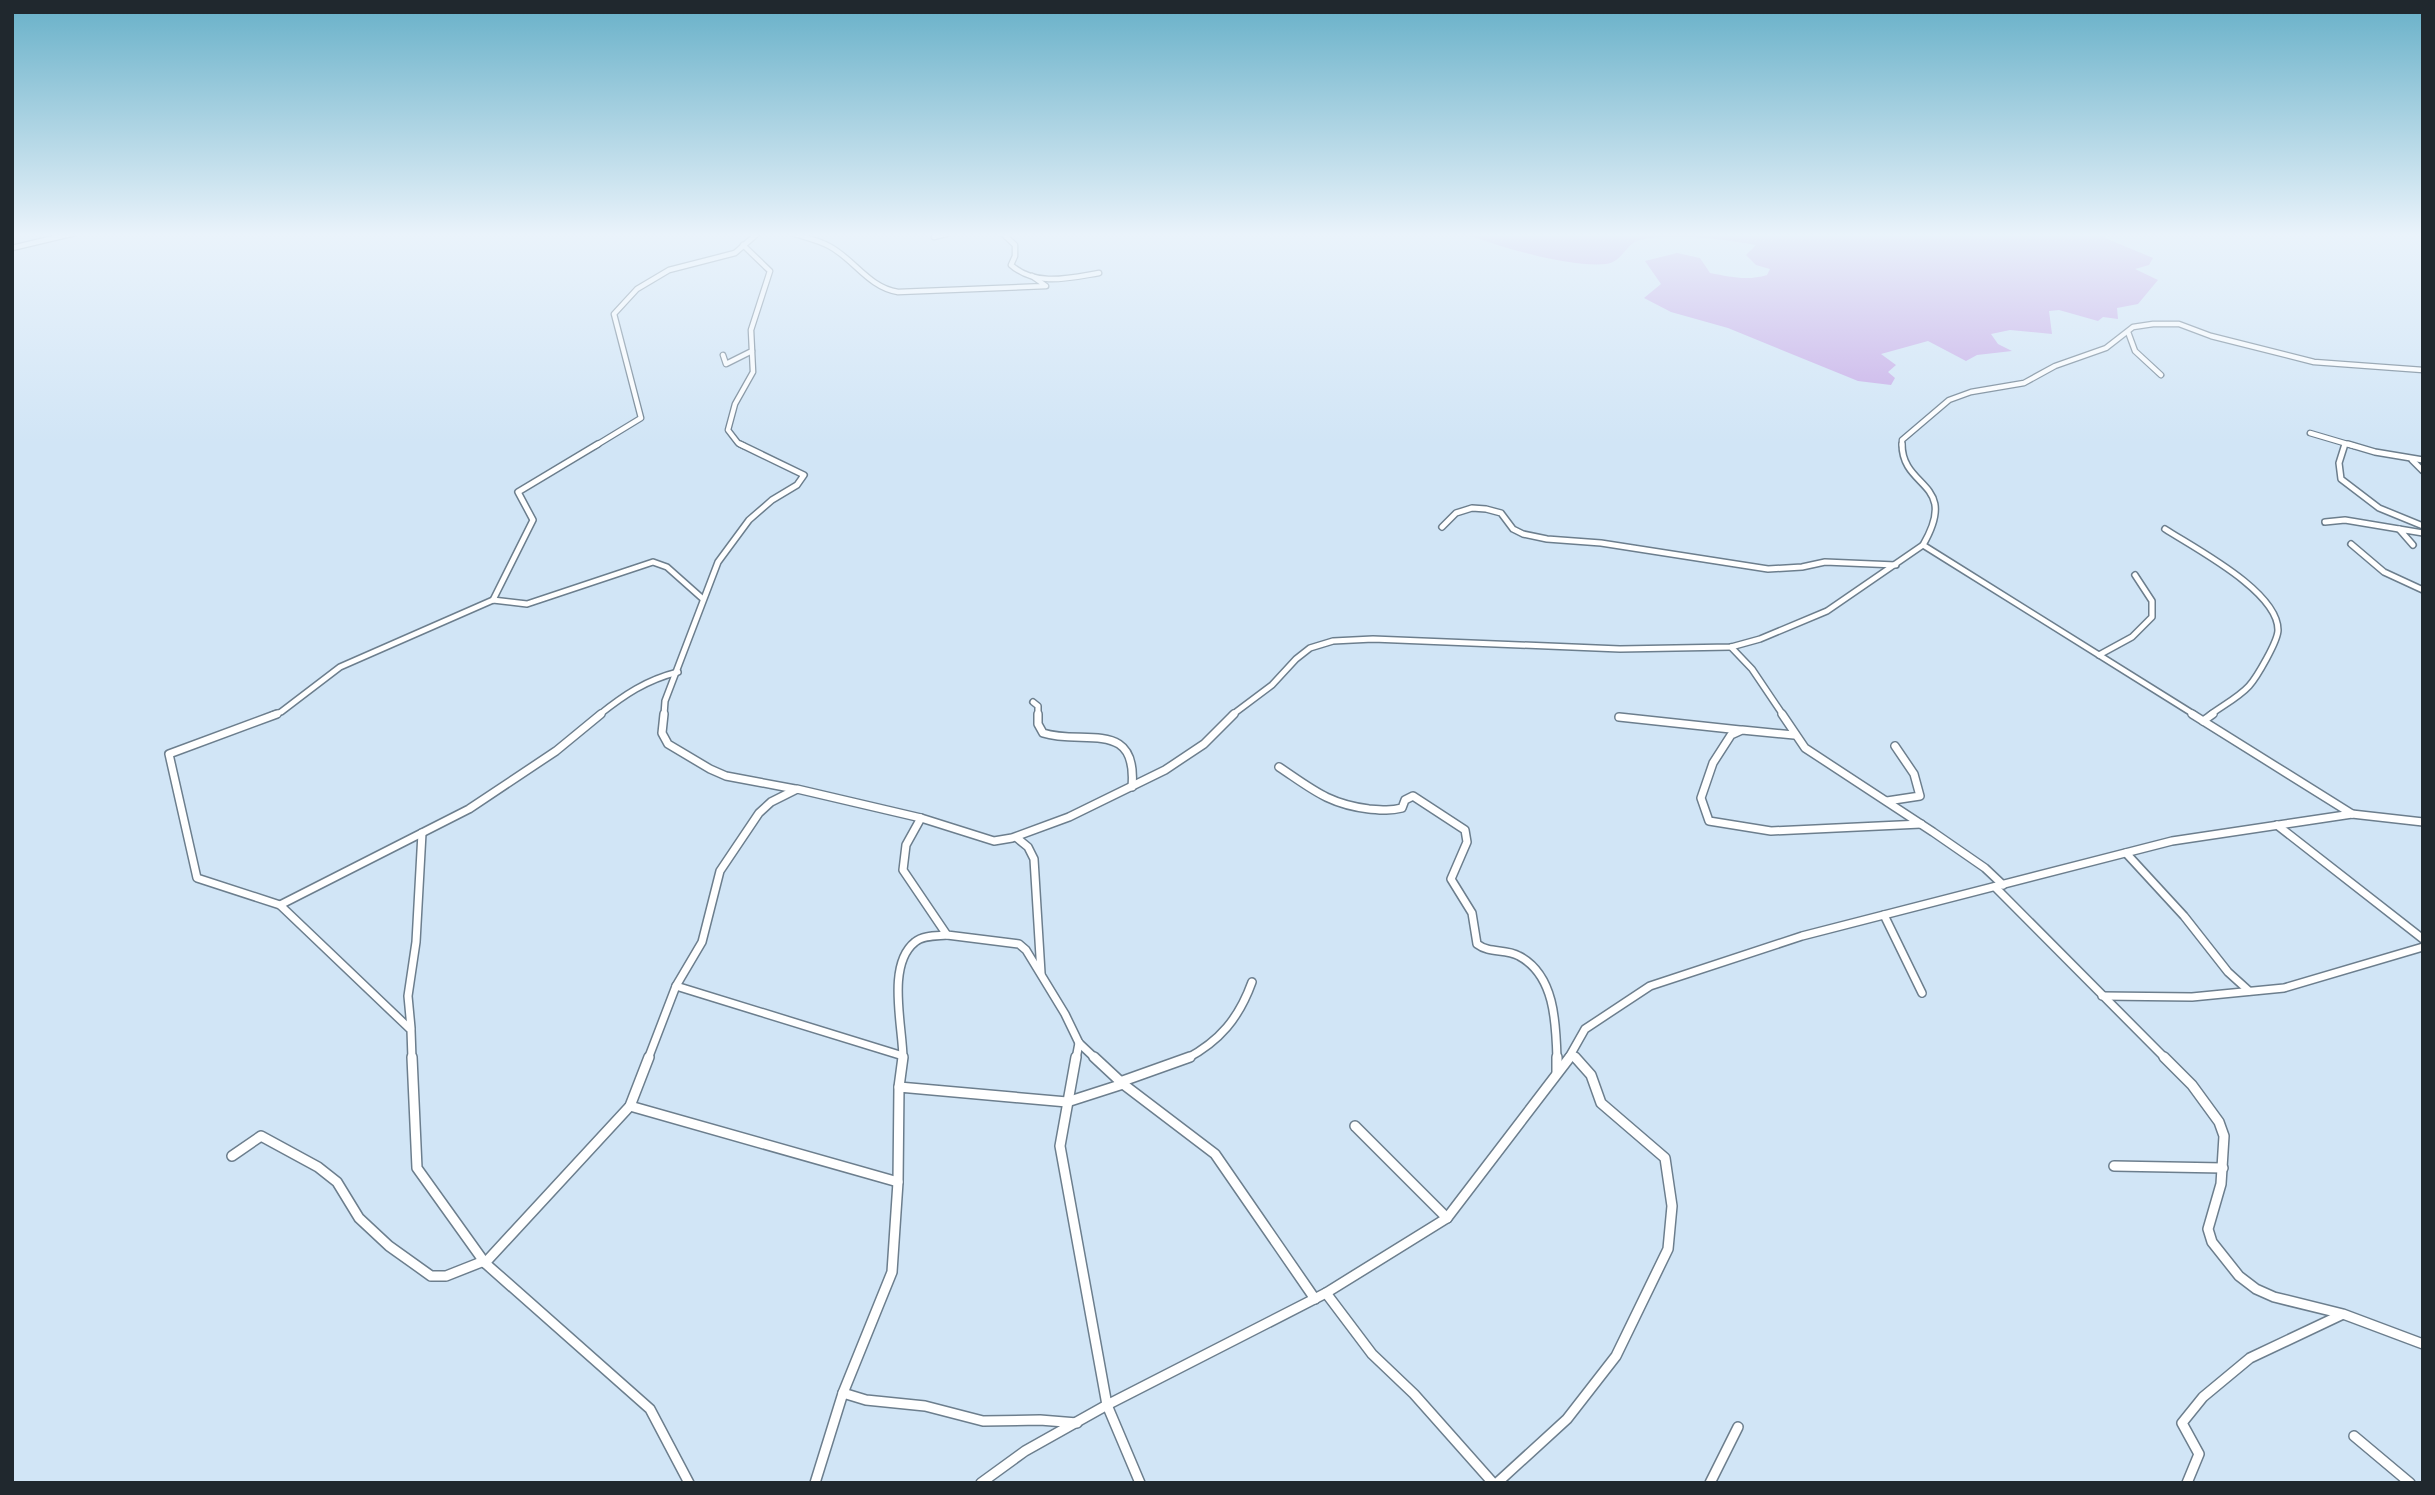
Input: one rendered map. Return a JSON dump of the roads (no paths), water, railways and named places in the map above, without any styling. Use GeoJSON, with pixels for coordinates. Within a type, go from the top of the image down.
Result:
{"type":"FeatureCollection","features":[{"type":"Feature","properties":{"kind":"street"},"geometry":{"type":"LineString","coordinates":[[493,600],[533,520],[519,492],[642,418],[614,314],[625,303]]}},
{"type":"Feature","properties":{"kind":"street"},"geometry":{"type":"LineString","coordinates":[[760,303],[751,330],[753,372],[734,404],[728,430],[738,443],[804,475],[797,485],[772,500],[748,520],[718,562],[702,599],[663,710],[662,733],[668,744],[691,760],[726,776],[797,789],[920,818],[994,841],[1017,838],[1132,787],[1191,755],[1228,720],[1274,683],[1301,654],[1320,644],[1336,640],[1373,639],[1620,649],[1731,647],[1760,639],[1827,611],[1923,545],[1934,531],[1938,512],[1933,494],[1905,460],[1900,449],[1902,440],[1949,400],[1971,392],[2024,383],[2055,366],[2117,342],[2133,327],[2169,323],[2294,358],[2343,366],[2423,369]]}},
{"type":"Feature","properties":{"kind":"street"},"geometry":{"type":"LineString","coordinates":[[2128,332],[2128,343],[2141,359],[2161,375]]}},
{"type":"Feature","properties":{"kind":"street"},"geometry":{"type":"LineString","coordinates":[[2117,342],[2128,343]]}},
{"type":"Feature","properties":{"kind":"street"},"geometry":{"type":"LineString","coordinates":[[723,355],[726,364],[752,351]]}},
{"type":"Feature","properties":{"kind":"street"},"geometry":{"type":"LineString","coordinates":[[2310,433],[2345,444],[2412,460],[2423,460]]}},
{"type":"Feature","properties":{"kind":"street"},"geometry":{"type":"LineString","coordinates":[[2345,444],[2339,463],[2341,479],[2376,508],[2401,520],[2423,526]]}},
{"type":"Feature","properties":{"kind":"street"},"geometry":{"type":"LineString","coordinates":[[2412,460],[2423,471]]}},
{"type":"Feature","properties":{"kind":"street"},"geometry":{"type":"LineString","coordinates":[[1442,527],[1456,513],[1472,508],[1486,509],[1501,513],[1513,529],[1523,534],[1547,539],[1601,543],[1768,569],[1802,567],[1825,562],[1896,565]]}},
{"type":"Feature","properties":{"kind":"street"},"geometry":{"type":"LineString","coordinates":[[2325,522],[2345,520],[2423,533]]}},
{"type":"Feature","properties":{"kind":"street"},"geometry":{"type":"LineString","coordinates":[[2165,529],[2252,588],[2273,612],[2278,628],[2276,640],[2249,686],[2203,721]]}},
{"type":"Feature","properties":{"kind":"street"},"geometry":{"type":"LineString","coordinates":[[2399,529],[2413,545]]}},
{"type":"Feature","properties":{"kind":"street"},"geometry":{"type":"LineString","coordinates":[[2351,544],[2384,572],[2423,590]]}},
{"type":"Feature","properties":{"kind":"street"},"geometry":{"type":"LineString","coordinates":[[1923,545],[2352,814]]}},
{"type":"Feature","properties":{"kind":"street"},"geometry":{"type":"LineString","coordinates":[[411,1030],[280,905],[197,878],[169,754],[281,712],[340,667],[493,600],[527,604],[653,562],[667,567],[702,599]]}},
{"type":"Feature","properties":{"kind":"street"},"geometry":{"type":"LineString","coordinates":[[2099,655],[2136,634],[2152,617],[2154,607],[2136,575]]}},
{"type":"Feature","properties":{"kind":"street"},"geometry":{"type":"LineString","coordinates":[[1731,647],[1752,669],[1805,748],[1985,868],[2102,996],[2192,1086],[2219,1122],[2224,1136],[2222,1168],[2208,1229],[2212,1242],[2239,1276],[2256,1289],[2301,1305],[2343,1314],[2423,1344]]}},
{"type":"Feature","properties":{"kind":"street"},"geometry":{"type":"LineString","coordinates":[[280,905],[469,808],[556,751],[626,693],[657,677],[678,672]]}},
{"type":"Feature","properties":{"kind":"street"},"geometry":{"type":"LineString","coordinates":[[1033,702],[1038,706],[1038,724],[1043,733],[1114,741],[1126,748],[1134,760],[1132,787]]}},
{"type":"Feature","properties":{"kind":"street"},"geometry":{"type":"LineString","coordinates":[[1619,717],[1794,735]]}},
{"type":"Feature","properties":{"kind":"street"},"geometry":{"type":"LineString","coordinates":[[1742,730],[1726,741],[1705,781],[1701,802],[1710,822],[1792,831],[1921,824]]}},
{"type":"Feature","properties":{"kind":"street"},"geometry":{"type":"LineString","coordinates":[[1888,801],[1915,799],[1920,796],[1914,774],[1895,746]]}},
{"type":"Feature","properties":{"kind":"street"},"geometry":{"type":"LineString","coordinates":[[1279,767],[1332,802],[1344,806],[1392,811],[1402,808],[1405,800],[1413,796],[1465,830],[1467,842],[1451,879],[1472,913],[1477,944],[1488,951],[1519,956],[1535,967],[1544,980],[1555,1023],[1557,1074]]}},
{"type":"Feature","properties":{"kind":"street"},"geometry":{"type":"LineString","coordinates":[[232,1156],[261,1136],[318,1167],[337,1182],[359,1218],[389,1246],[431,1276],[446,1276],[485,1262],[630,1106],[676,986],[702,942],[720,871],[759,813],[771,802],[797,789]]}},
{"type":"Feature","properties":{"kind":"street"},"geometry":{"type":"LineString","coordinates":[[981,1483],[1025,1451],[1107,1405],[1326,1293],[1447,1217],[1572,1054],[1585,1029],[1650,985],[1802,936],[2172,841],[2352,814],[2423,822]]}},
{"type":"Feature","properties":{"kind":"street"},"geometry":{"type":"LineString","coordinates":[[920,818],[906,845],[903,870],[947,935]]}},
{"type":"Feature","properties":{"kind":"street"},"geometry":{"type":"LineString","coordinates":[[2277,825],[2423,939]]}},
{"type":"Feature","properties":{"kind":"street"},"geometry":{"type":"LineString","coordinates":[[422,834],[416,944],[406,1012],[411,1030],[416,1168],[485,1262],[650,1409],[689,1483]]}},
{"type":"Feature","properties":{"kind":"street"},"geometry":{"type":"LineString","coordinates":[[1017,838],[1028,847],[1034,859],[1041,975]]}},
{"type":"Feature","properties":{"kind":"street"},"geometry":{"type":"LineString","coordinates":[[2126,853],[2184,916],[2228,972],[2249,991]]}},
{"type":"Feature","properties":{"kind":"street"},"geometry":{"type":"LineString","coordinates":[[1884,915],[1922,993]]}},
{"type":"Feature","properties":{"kind":"street"},"geometry":{"type":"LineString","coordinates":[[815,1483],[844,1393],[892,1272],[898,1182],[899,1087],[903,1056],[898,999],[900,976],[908,949],[921,939],[947,935],[1019,944],[1065,1014],[1079,1042],[1121,1083],[1215,1154],[1315,1299]]}},
{"type":"Feature","properties":{"kind":"street"},"geometry":{"type":"LineString","coordinates":[[2102,996],[2192,997],[2284,988],[2423,947]]}},
{"type":"Feature","properties":{"kind":"street"},"geometry":{"type":"LineString","coordinates":[[899,1087],[1067,1102],[1177,1065],[1215,1043],[1247,1000],[1252,982]]}},
{"type":"Feature","properties":{"kind":"street"},"geometry":{"type":"LineString","coordinates":[[676,986],[903,1056]]}},
{"type":"Feature","properties":{"kind":"street"},"geometry":{"type":"LineString","coordinates":[[1079,1042],[1060,1146],[1107,1405],[1140,1483]]}},
{"type":"Feature","properties":{"kind":"street"},"geometry":{"type":"LineString","coordinates":[[1326,1293],[1372,1354],[1414,1394],[1495,1483],[1567,1419],[1597,1384],[1616,1356],[1665,1256],[1671,1236],[1672,1206],[1665,1158],[1601,1103],[1591,1075],[1572,1054]]}},
{"type":"Feature","properties":{"kind":"street"},"geometry":{"type":"LineString","coordinates":[[630,1106],[898,1182]]}},
{"type":"Feature","properties":{"kind":"street"},"geometry":{"type":"LineString","coordinates":[[1354,1126],[1447,1217]]}},
{"type":"Feature","properties":{"kind":"street"},"geometry":{"type":"LineString","coordinates":[[2114,1166],[2222,1168]]}},
{"type":"Feature","properties":{"kind":"street"},"geometry":{"type":"LineString","coordinates":[[2187,1483],[2200,1462],[2200,1454],[2182,1423],[2203,1396],[2250,1358],[2343,1314]]}},
{"type":"Feature","properties":{"kind":"street"},"geometry":{"type":"LineString","coordinates":[[844,1393],[866,1400],[925,1406],[984,1420],[1077,1423]]}},
{"type":"Feature","properties":{"kind":"street"},"geometry":{"type":"LineString","coordinates":[[1710,1483],[1738,1427]]}},
{"type":"Feature","properties":{"kind":"street"},"geometry":{"type":"LineString","coordinates":[[2354,1436],[2410,1483]]}}]}
